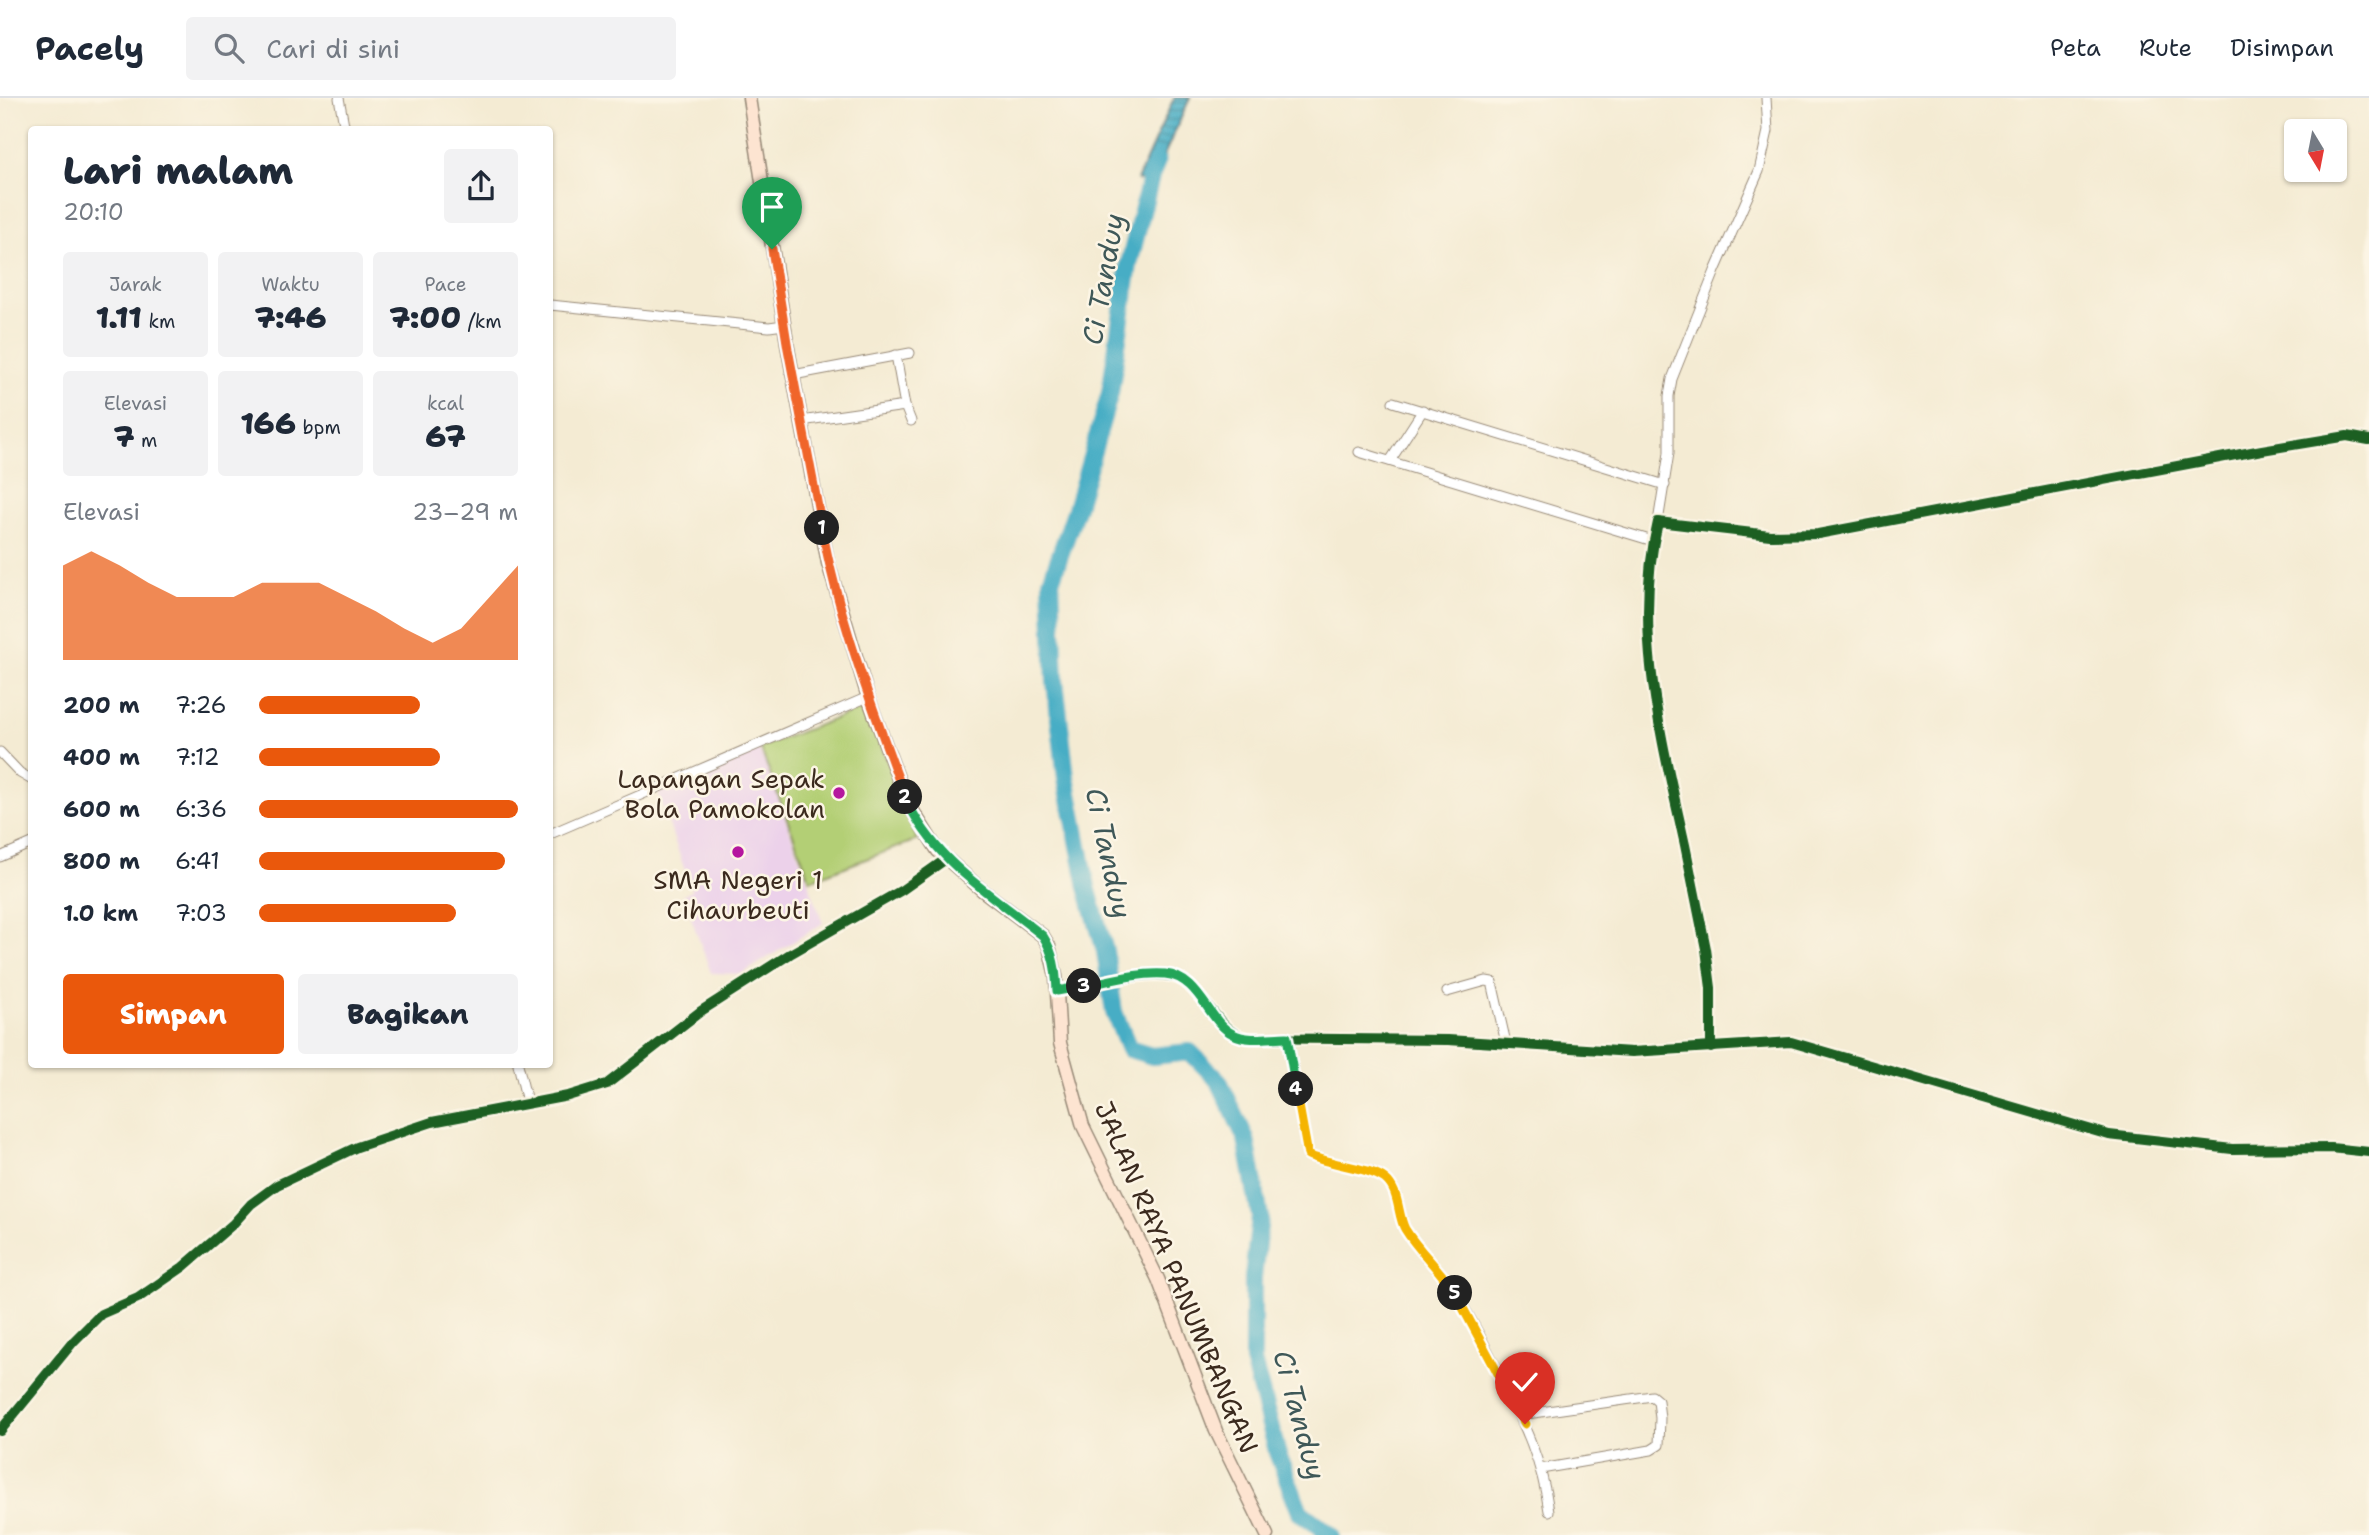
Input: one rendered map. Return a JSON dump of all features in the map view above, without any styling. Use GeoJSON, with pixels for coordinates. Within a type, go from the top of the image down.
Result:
{"type":"FeatureCollection","features":[{"type":"Feature","properties":{"kind":"main road","name":"JALAN RAYA PANUMBANGAN"},"geometry":{"type":"LineString","coordinates":[[749,98],[784,325],[828,563],[868,697],[906,800],[927,834],[946,859],[1043,936],[1049,946],[1054,962],[1060,1043],[1083,1126],[1158,1279],[1216,1432],[1267,1535]]}},
{"type":"Feature","properties":{"kind":"street"},"geometry":{"type":"LineString","coordinates":[[340,98],[344,126]]}},
{"type":"Feature","properties":{"kind":"street"},"geometry":{"type":"LineString","coordinates":[[1711,1048],[1711,988],[1706,950],[1656,710],[1648,623],[1653,541],[1669,453],[1670,384],[1759,171],[1768,131],[1766,98]]}},
{"type":"Feature","properties":{"kind":"street"},"geometry":{"type":"LineString","coordinates":[[553,305],[769,327],[784,325]]}},
{"type":"Feature","properties":{"kind":"street"},"geometry":{"type":"LineString","coordinates":[[793,375],[909,353]]}},
{"type":"Feature","properties":{"kind":"street"},"geometry":{"type":"LineString","coordinates":[[896,355],[905,406],[911,421]]}},
{"type":"Feature","properties":{"kind":"street"},"geometry":{"type":"LineString","coordinates":[[1393,402],[1665,485]]}},
{"type":"Feature","properties":{"kind":"street"},"geometry":{"type":"LineString","coordinates":[[801,421],[905,406]]}},
{"type":"Feature","properties":{"kind":"street"},"geometry":{"type":"LineString","coordinates":[[1390,461],[1423,410]]}},
{"type":"Feature","properties":{"kind":"street"},"geometry":{"type":"LineString","coordinates":[[1658,522],[1770,535],[1818,534],[2262,450],[2347,436],[2369,440]]}},
{"type":"Feature","properties":{"kind":"street"},"geometry":{"type":"LineString","coordinates":[[1359,452],[1653,541]]}},
{"type":"Feature","properties":{"kind":"street"},"geometry":{"type":"LineString","coordinates":[[553,833],[868,697]]}},
{"type":"Feature","properties":{"kind":"street"},"geometry":{"type":"LineString","coordinates":[[0,752],[28,778]]}},
{"type":"Feature","properties":{"kind":"street"},"geometry":{"type":"LineString","coordinates":[[0,857],[28,845]]}},
{"type":"Feature","properties":{"kind":"street"},"geometry":{"type":"LineString","coordinates":[[0,1431],[73,1342],[101,1314],[138,1298],[183,1267],[233,1224],[251,1204],[277,1185],[357,1147],[432,1122],[568,1096],[607,1084],[701,1011],[790,954],[902,890],[946,859]]}},
{"type":"Feature","properties":{"kind":"street"},"geometry":{"type":"LineString","coordinates":[[1057,991],[1131,977],[1166,974],[1182,979],[1194,989],[1230,1032],[1246,1038],[1448,1040],[1632,1052],[1791,1042],[2109,1135],[2232,1149],[2331,1148],[2369,1152]]}},
{"type":"Feature","properties":{"kind":"street"},"geometry":{"type":"LineString","coordinates":[[1447,992],[1486,981],[1492,982],[1506,1043]]}},
{"type":"Feature","properties":{"kind":"street"},"geometry":{"type":"LineString","coordinates":[[1287,1037],[1308,1155],[1385,1180],[1395,1194],[1404,1227],[1449,1284],[1490,1355],[1520,1415],[1541,1469],[1549,1511]]}},
{"type":"Feature","properties":{"kind":"street"},"geometry":{"type":"LineString","coordinates":[[519,1068],[527,1102]]}},
{"type":"Feature","properties":{"kind":"street"},"geometry":{"type":"LineString","coordinates":[[1520,1415],[1652,1396],[1658,1401],[1660,1418],[1657,1447],[1541,1469]]}},
{"type":"Feature","properties":{"kind":"shaded area","name":"SMA Negeri 1 Cihaurbeuti"},"geometry":{"type":"Polygon","coordinates":[[[757,747],[823,923],[742,974],[711,973],[683,895],[692,891],[658,793],[757,747]]]}},
{"type":"Feature","properties":{"kind":"green space","name":"Lapangan Sepak Bola Pamokolan"},"geometry":{"type":"Polygon","coordinates":[[[867,707],[917,840],[810,880],[760,747],[867,707]]]}},
{"type":"Feature","properties":{"kind":"water"},"geometry":{"type":"Polygon","coordinates":[[[1174,98],[1190,98],[1151,184],[1137,180],[1174,98]]]}},
{"type":"Feature","properties":{"kind":"waterway","name":"Ci Tanduy"},"geometry":{"type":"LineString","coordinates":[[1157,161],[1129,264],[1110,393],[1076,509],[1051,581],[1055,681],[1066,778],[1087,887],[1105,951],[1114,1012],[1129,1049],[1152,1056],[1190,1052],[1219,1081],[1246,1139],[1260,1217],[1253,1278],[1253,1361],[1278,1455],[1300,1512],[1331,1535]]}},
{"type":"Feature","properties":{"kind":"cycle path"},"geometry":{"type":"LineString","coordinates":[[1711,1048],[1711,988],[1706,949],[1653,685],[1648,603],[1658,522],[1770,535],[1818,534],[2262,450],[2347,436],[2369,440]]}},
{"type":"Feature","properties":{"kind":"cycle path"},"geometry":{"type":"LineString","coordinates":[[0,1431],[73,1342],[101,1314],[138,1298],[183,1267],[233,1224],[251,1204],[277,1185],[357,1147],[432,1122],[568,1096],[607,1084],[701,1011],[790,954],[902,890],[946,859]]}},
{"type":"Feature","properties":{"kind":"cycle path"},"geometry":{"type":"LineString","coordinates":[[1057,991],[1141,976],[1173,977],[1190,986],[1228,1029],[1246,1038],[1448,1040],[1632,1052],[1791,1042],[2109,1135],[2232,1149],[2331,1148],[2369,1152]]}},
{"type":"Feature","properties":{"kind":"place","name":"Lapangan Sepak Bola Pamokolan"},"geometry":{"type":"Point","coordinates":[839,793]}},
{"type":"Feature","properties":{"kind":"place","name":"SMA Negeri 1 Cihaurbeuti"},"geometry":{"type":"Point","coordinates":[738,852]}},
{"type":"Feature","properties":{"kind":"route"},"geometry":{"type":"LineString","coordinates":[[772,249],[828,563],[868,697],[906,800],[921,826],[946,859],[1043,936],[1054,962],[1057,991],[1131,977],[1166,974],[1182,979],[1194,989],[1230,1032],[1237,1036],[1287,1037],[1308,1155],[1385,1180],[1395,1194],[1404,1227],[1449,1284],[1467,1313],[1525,1424]]}}]}
